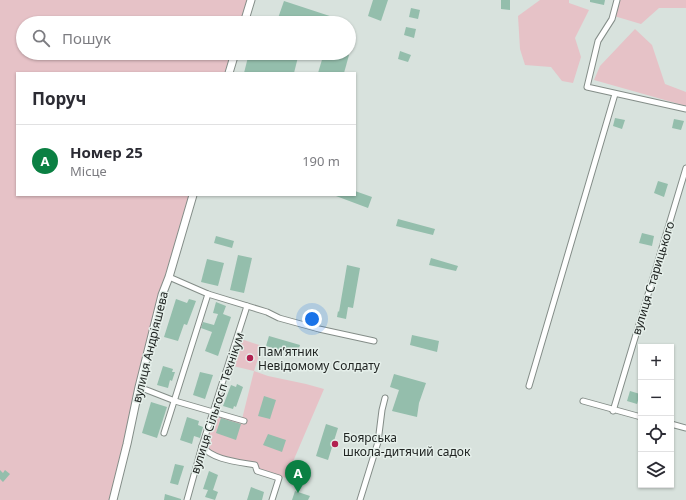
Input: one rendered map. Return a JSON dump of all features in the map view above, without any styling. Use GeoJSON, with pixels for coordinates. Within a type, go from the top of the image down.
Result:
{"type":"FeatureCollection","features":[{"type":"Feature","properties":{"kind":"street"},"geometry":{"type":"LineString","coordinates":[[246,16],[251,0]]}},
{"type":"Feature","properties":{"kind":"street"},"geometry":{"type":"LineString","coordinates":[[617,0],[612,19],[598,41],[587,87],[686,109]]}},
{"type":"Feature","properties":{"kind":"street"},"geometry":{"type":"LineString","coordinates":[[229,72],[233,60]]}},
{"type":"Feature","properties":{"kind":"street"},"geometry":{"type":"LineString","coordinates":[[528,386],[615,94]]}},
{"type":"Feature","properties":{"kind":"street","name":"вулиця Старицького"},"geometry":{"type":"LineString","coordinates":[[613,410],[686,168]]}},
{"type":"Feature","properties":{"kind":"street","name":"вулиця Андріяшева"},"geometry":{"type":"LineString","coordinates":[[113,500],[162,295],[169,277],[193,196]]}},
{"type":"Feature","properties":{"kind":"street"},"geometry":{"type":"LineString","coordinates":[[169,277],[208,294],[267,312],[279,318],[318,329],[374,341]]}},
{"type":"Feature","properties":{"kind":"street"},"geometry":{"type":"LineString","coordinates":[[164,433],[208,294]]}},
{"type":"Feature","properties":{"kind":"street","name":"вулиця Сільгосп Технікум"},"geometry":{"type":"LineString","coordinates":[[187,500],[202,446],[247,306]]}},
{"type":"Feature","properties":{"kind":"street"},"geometry":{"type":"LineString","coordinates":[[139,387],[175,401],[244,421]]}},
{"type":"Feature","properties":{"kind":"street"},"geometry":{"type":"LineString","coordinates":[[360,500],[378,442],[382,410],[386,398]]}},
{"type":"Feature","properties":{"kind":"street"},"geometry":{"type":"LineString","coordinates":[[583,401],[638,416]]}},
{"type":"Feature","properties":{"kind":"street"},"geometry":{"type":"LineString","coordinates":[[674,425],[686,428]]}},
{"type":"Feature","properties":{"kind":"street"},"geometry":{"type":"LineString","coordinates":[[202,446],[204,450],[216,457],[255,465],[257,471],[279,478],[272,500]]}},
{"type":"Feature","properties":{"kind":"shaded area"},"geometry":{"type":"Polygon","coordinates":[[[0,0],[250,0],[245,16],[16,16],[16,60],[233,60],[229,72],[16,72],[16,196],[193,196],[169,277],[112,500],[0,500],[0,0]]]}},
{"type":"Feature","properties":{"kind":"shaded area"},"geometry":{"type":"Polygon","coordinates":[[[540,0],[569,0],[569,3],[589,10],[575,38],[581,57],[573,83],[562,81],[551,67],[525,65],[520,49],[518,16],[540,0]]]}},
{"type":"Feature","properties":{"kind":"shaded area"},"geometry":{"type":"Polygon","coordinates":[[[619,0],[686,0],[686,8],[659,8],[641,24],[614,16],[619,0]]]}},
{"type":"Feature","properties":{"kind":"shaded area"},"geometry":{"type":"Polygon","coordinates":[[[635,29],[652,45],[665,84],[686,92],[686,106],[594,80],[600,66],[635,29]]]}},
{"type":"Feature","properties":{"kind":"shaded area"},"geometry":{"type":"Polygon","coordinates":[[[238,338],[262,346],[254,371],[229,365],[238,338]]]}},
{"type":"Feature","properties":{"kind":"shaded area"},"geometry":{"type":"Polygon","coordinates":[[[254,371],[268,376],[324,389],[286,478],[257,469],[255,465],[216,457],[202,446],[214,412],[242,419],[254,371]]]}},
{"type":"Feature","properties":{"kind":"building"},"geometry":{"type":"Polygon","coordinates":[[[373,0],[388,0],[381,21],[368,16],[373,0]]]}},
{"type":"Feature","properties":{"kind":"building"},"geometry":{"type":"Polygon","coordinates":[[[501,0],[510,0],[510,10],[501,9],[501,0]]]}},
{"type":"Feature","properties":{"kind":"building"},"geometry":{"type":"Polygon","coordinates":[[[590,0],[605,0],[604,5],[590,2],[590,0]]]}},
{"type":"Feature","properties":{"kind":"building"},"geometry":{"type":"Polygon","coordinates":[[[284,1],[330,16],[279,16],[284,1]]]}},
{"type":"Feature","properties":{"kind":"building"},"geometry":{"type":"Polygon","coordinates":[[[411,8],[420,10],[418,19],[409,17],[411,8]]]}},
{"type":"Feature","properties":{"kind":"building"},"geometry":{"type":"Polygon","coordinates":[[[406,27],[416,29],[414,38],[404,35],[406,27]]]}},
{"type":"Feature","properties":{"kind":"building"},"geometry":{"type":"Polygon","coordinates":[[[400,51],[411,55],[408,62],[398,59],[400,51]]]}},
{"type":"Feature","properties":{"kind":"building"},"geometry":{"type":"Polygon","coordinates":[[[247,60],[297,60],[294,72],[244,72],[247,60]]]}},
{"type":"Feature","properties":{"kind":"building"},"geometry":{"type":"Polygon","coordinates":[[[322,60],[348,60],[344,72],[318,72],[322,60]]]}},
{"type":"Feature","properties":{"kind":"building"},"geometry":{"type":"Polygon","coordinates":[[[615,118],[625,120],[622,129],[613,126],[615,118]]]}},
{"type":"Feature","properties":{"kind":"building"},"geometry":{"type":"Polygon","coordinates":[[[674,119],[684,121],[681,130],[672,128],[674,119]]]}},
{"type":"Feature","properties":{"kind":"building"},"geometry":{"type":"Polygon","coordinates":[[[658,181],[668,184],[664,197],[654,193],[658,181]]]}},
{"type":"Feature","properties":{"kind":"building"},"geometry":{"type":"Polygon","coordinates":[[[356,191],[372,197],[368,208],[336,196],[356,196],[356,191]]]}},
{"type":"Feature","properties":{"kind":"building"},"geometry":{"type":"Polygon","coordinates":[[[398,219],[435,229],[433,235],[396,226],[398,219]]]}},
{"type":"Feature","properties":{"kind":"building"},"geometry":{"type":"Polygon","coordinates":[[[642,233],[654,236],[652,246],[639,243],[642,233]]]}},
{"type":"Feature","properties":{"kind":"building"},"geometry":{"type":"Polygon","coordinates":[[[216,236],[234,241],[232,248],[214,243],[216,236]]]}},
{"type":"Feature","properties":{"kind":"building"},"geometry":{"type":"Polygon","coordinates":[[[238,255],[252,258],[244,293],[230,290],[238,255]]]}},
{"type":"Feature","properties":{"kind":"building"},"geometry":{"type":"Polygon","coordinates":[[[431,258],[458,266],[456,271],[429,265],[431,258]]]}},
{"type":"Feature","properties":{"kind":"building"},"geometry":{"type":"Polygon","coordinates":[[[207,259],[224,263],[218,286],[201,282],[207,259]]]}},
{"type":"Feature","properties":{"kind":"building"},"geometry":{"type":"Polygon","coordinates":[[[347,265],[360,268],[353,308],[348,307],[346,319],[337,317],[347,265]]]}},
{"type":"Feature","properties":{"kind":"building"},"geometry":{"type":"Polygon","coordinates":[[[176,299],[187,303],[189,299],[196,301],[187,325],[184,324],[178,341],[164,337],[176,299]]]}},
{"type":"Feature","properties":{"kind":"building"},"geometry":{"type":"Polygon","coordinates":[[[216,302],[226,306],[223,314],[231,317],[218,356],[205,351],[212,332],[201,328],[203,322],[214,325],[218,314],[213,313],[216,302]]]}},
{"type":"Feature","properties":{"kind":"building"},"geometry":{"type":"Polygon","coordinates":[[[412,335],[439,341],[437,352],[410,345],[412,335]]]}},
{"type":"Feature","properties":{"kind":"building"},"geometry":{"type":"Polygon","coordinates":[[[269,336],[300,345],[297,355],[266,346],[269,336]]]}},
{"type":"Feature","properties":{"kind":"building"},"geometry":{"type":"Polygon","coordinates":[[[163,366],[173,369],[172,372],[175,372],[172,381],[170,380],[168,388],[157,385],[163,366]]]}},
{"type":"Feature","properties":{"kind":"building"},"geometry":{"type":"Polygon","coordinates":[[[200,372],[213,375],[205,399],[193,395],[200,372]]]}},
{"type":"Feature","properties":{"kind":"building"},"geometry":{"type":"Polygon","coordinates":[[[394,374],[426,383],[419,403],[417,417],[392,411],[399,390],[390,387],[394,374]]]}},
{"type":"Feature","properties":{"kind":"building"},"geometry":{"type":"Polygon","coordinates":[[[237,384],[243,387],[236,407],[234,406],[233,409],[223,406],[231,385],[236,387],[237,384]]]}},
{"type":"Feature","properties":{"kind":"building"},"geometry":{"type":"Polygon","coordinates":[[[630,391],[638,393],[637,404],[627,401],[630,391]]]}},
{"type":"Feature","properties":{"kind":"building"},"geometry":{"type":"Polygon","coordinates":[[[264,396],[276,400],[270,419],[258,416],[264,396]]]}},
{"type":"Feature","properties":{"kind":"building"},"geometry":{"type":"Polygon","coordinates":[[[151,402],[167,407],[157,438],[142,433],[151,402]]]}},
{"type":"Feature","properties":{"kind":"building"},"geometry":{"type":"Polygon","coordinates":[[[187,417],[199,421],[198,425],[203,427],[200,438],[194,436],[192,444],[180,440],[187,417]]]}},
{"type":"Feature","properties":{"kind":"building"},"geometry":{"type":"Polygon","coordinates":[[[221,418],[241,424],[236,440],[216,433],[221,418]]]}},
{"type":"Feature","properties":{"kind":"building"},"geometry":{"type":"Polygon","coordinates":[[[326,424],[338,428],[328,460],[316,456],[326,424]]]}},
{"type":"Feature","properties":{"kind":"building"},"geometry":{"type":"Polygon","coordinates":[[[268,434],[286,440],[282,452],[263,445],[268,434]]]}},
{"type":"Feature","properties":{"kind":"building"},"geometry":{"type":"Polygon","coordinates":[[[175,464],[184,466],[178,485],[170,483],[175,464]]]}},
{"type":"Feature","properties":{"kind":"building"},"geometry":{"type":"Polygon","coordinates":[[[0,470],[3,473],[5,470],[10,474],[3,482],[0,479],[0,470]]]}},
{"type":"Feature","properties":{"kind":"building"},"geometry":{"type":"Polygon","coordinates":[[[209,471],[218,475],[213,490],[218,492],[215,500],[205,497],[208,490],[203,489],[209,471]]]}},
{"type":"Feature","properties":{"kind":"building"},"geometry":{"type":"Polygon","coordinates":[[[251,487],[264,492],[262,500],[247,500],[251,487]]]}},
{"type":"Feature","properties":{"kind":"building"},"geometry":{"type":"Polygon","coordinates":[[[295,491],[310,496],[308,500],[292,500],[295,491]]]}},
{"type":"Feature","properties":{"kind":"building"},"geometry":{"type":"Polygon","coordinates":[[[165,494],[181,499],[181,500],[164,500],[165,494]]]}},
{"type":"Feature","properties":{"kind":"place","name":"Пам’ятник Невідомому Солдату"},"geometry":{"type":"Point","coordinates":[250,358]}},
{"type":"Feature","properties":{"kind":"place","name":"Боярська школа-дитячий садок"},"geometry":{"type":"Point","coordinates":[335,444]}},
{"type":"Feature","properties":{"kind":"place","name":"Номер 25"},"geometry":{"type":"Point","coordinates":[298,493]}}]}
